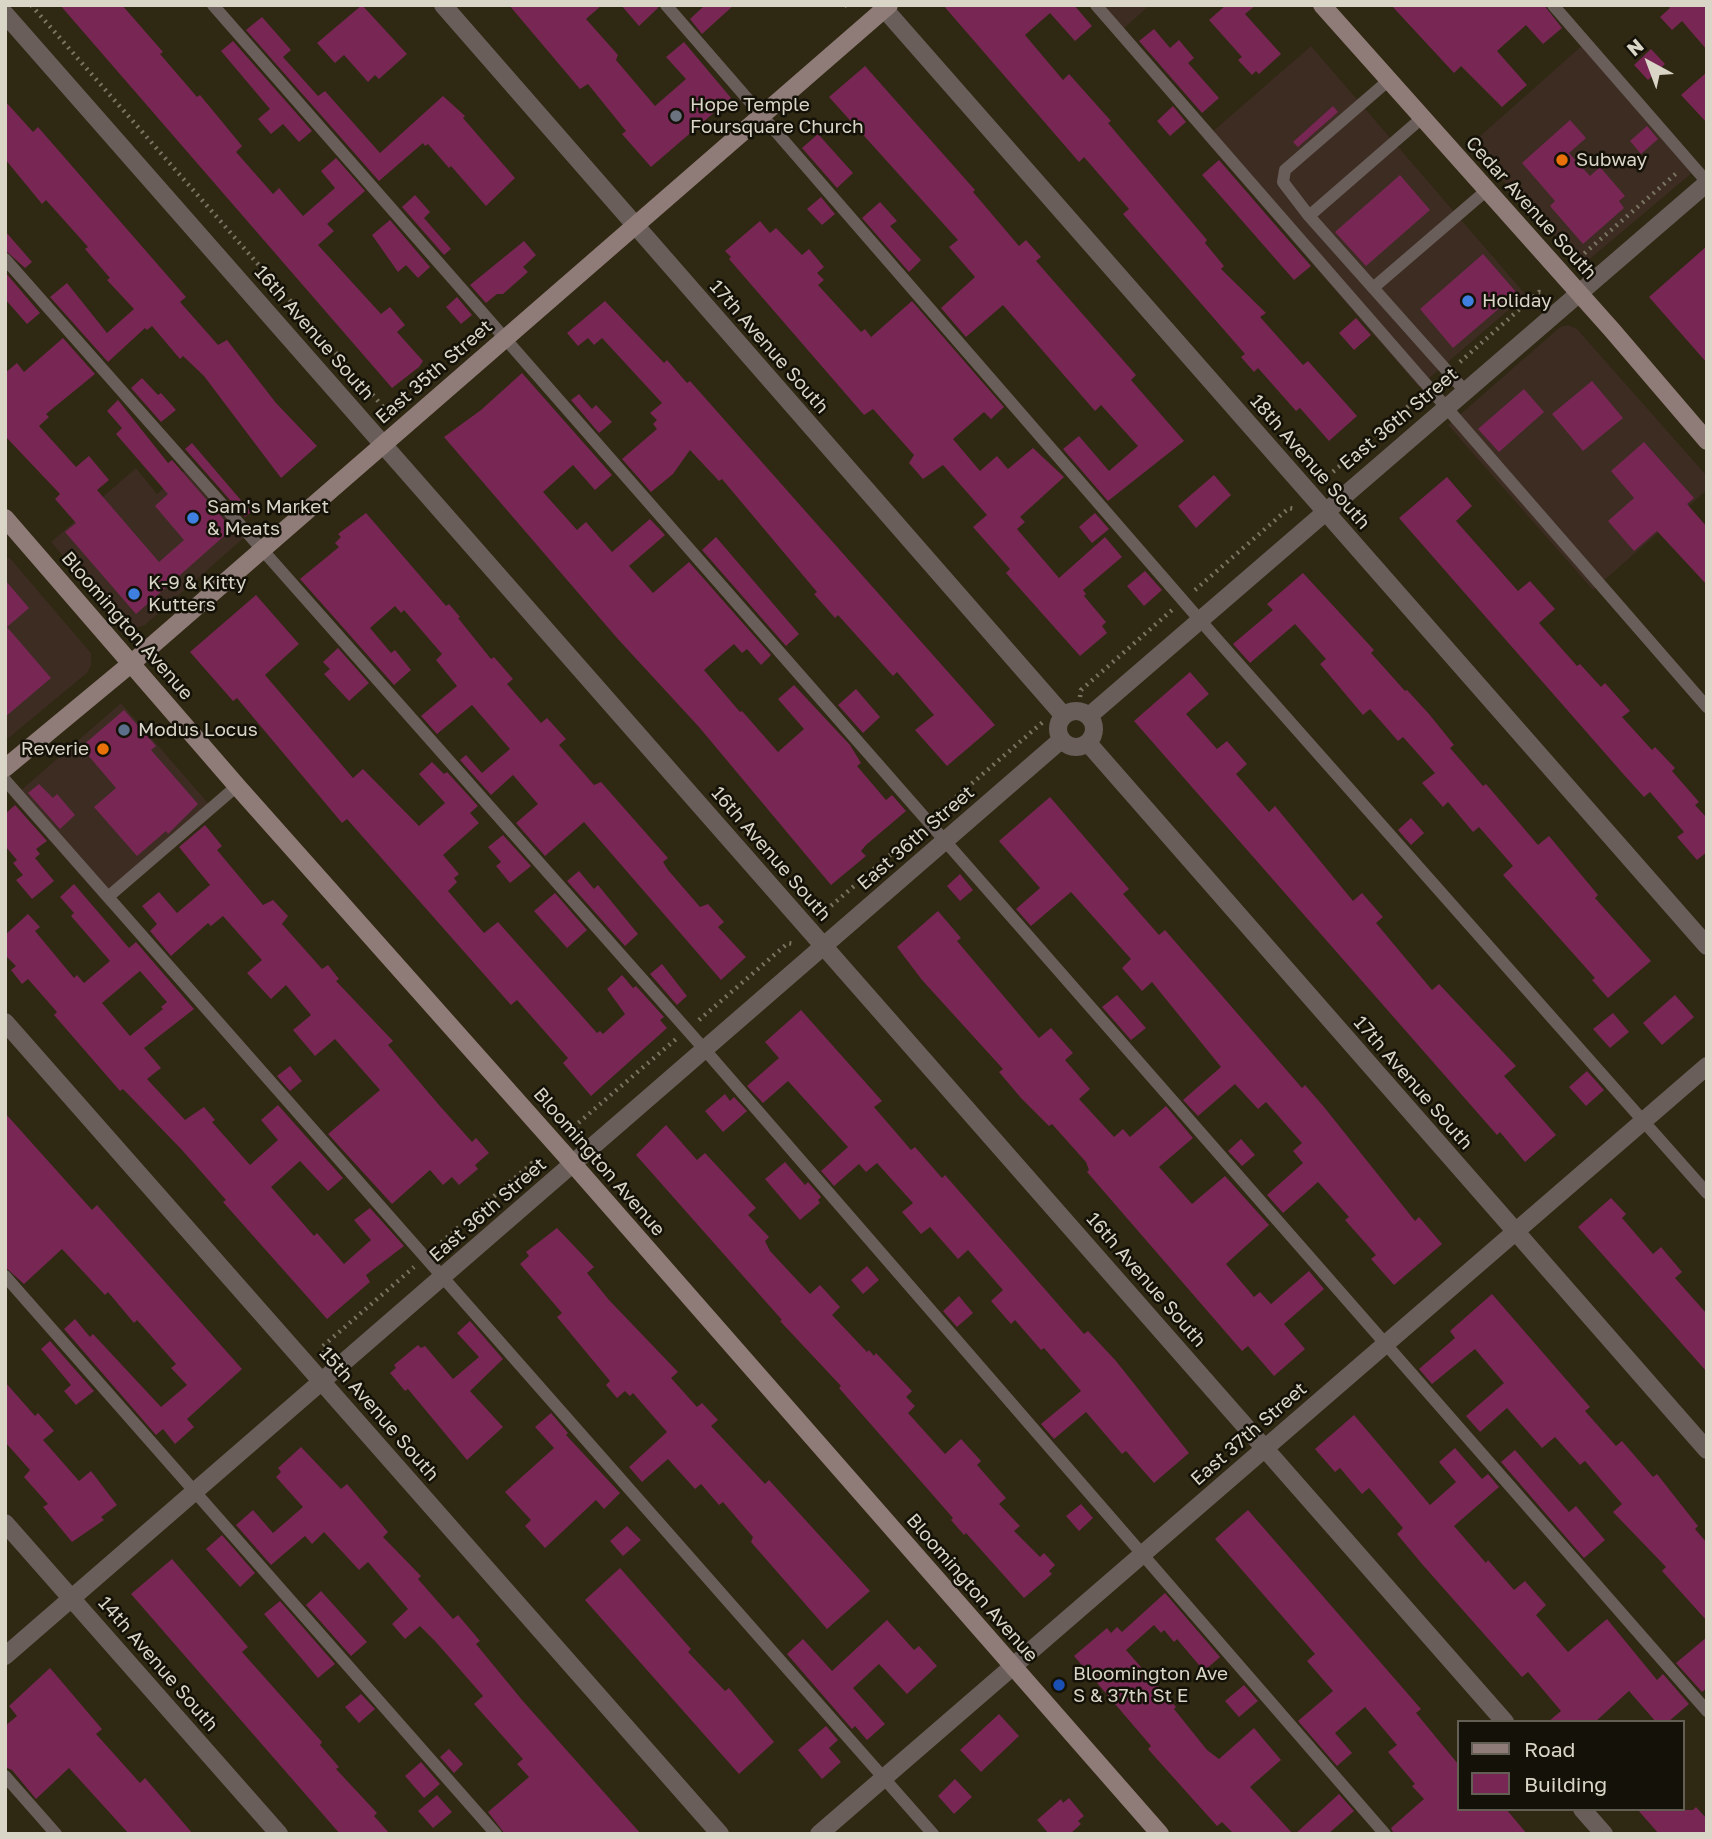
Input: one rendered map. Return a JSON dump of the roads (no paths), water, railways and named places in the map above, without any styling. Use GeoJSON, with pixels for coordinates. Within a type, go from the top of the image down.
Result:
{"type":"FeatureCollection","features":[{"type":"Feature","properties":{"kind":"street","name":"17th Avenue South"},"geometry":{"type":"LineString","coordinates":[[443,5],[1064,716]]}},
{"type":"Feature","properties":{"kind":"street","name":"Cedar Avenue South"},"geometry":{"type":"LineString","coordinates":[[1322,5],[1707,441]]}},
{"type":"Feature","properties":{"kind":"street","name":"East 35th Street"},"geometry":{"type":"LineString","coordinates":[[5,768],[133,662],[885,7]]}},
{"type":"Feature","properties":{"kind":"street","name":"18th Avenue South"},"geometry":{"type":"LineString","coordinates":[[885,7],[1707,946]]}},
{"type":"Feature","properties":{"kind":"street","name":"16th Avenue South"},"geometry":{"type":"LineString","coordinates":[[5,14],[1503,1720]]}},
{"type":"Feature","properties":{"kind":"street","name":"East 36th Street"},"geometry":{"type":"LineString","coordinates":[[1088,716],[1707,182]]}},
{"type":"Feature","properties":{"kind":"street","name":"Bloomington Avenue"},"geometry":{"type":"LineString","coordinates":[[5,518],[133,662],[237,786],[574,1164],[1160,1834]]}},
{"type":"Feature","properties":{"kind":"street"},"geometry":{"type":"LineString","coordinates":[[1072,712],[1088,716],[1094,730],[1088,743],[1077,747],[1061,740],[1059,724],[1064,716],[1072,712]]}},
{"type":"Feature","properties":{"kind":"street","name":"East 36th Street"},"geometry":{"type":"LineString","coordinates":[[5,1656],[1061,740]]}},
{"type":"Feature","properties":{"kind":"street","name":"17th Avenue South"},"geometry":{"type":"LineString","coordinates":[[1088,743],[1707,1450]]}},
{"type":"Feature","properties":{"kind":"street","name":"15th Avenue South"},"geometry":{"type":"LineString","coordinates":[[5,1022],[720,1834]]}},
{"type":"Feature","properties":{"kind":"street","name":"East 37th Street"},"geometry":{"type":"LineString","coordinates":[[819,1834],[1264,1447],[1516,1234],[1707,1066]]}},
{"type":"Feature","properties":{"kind":"street","name":"14th Avenue South"},"geometry":{"type":"LineString","coordinates":[[5,1523],[279,1834]]}},
{"type":"Feature","properties":{"kind":"street"},"geometry":{"type":"LineString","coordinates":[[1584,1811],[1604,1834]]}},
{"type":"Feature","properties":{"kind":"lane"},"geometry":{"type":"LineString","coordinates":[[213,5],[1707,1711]]}},
{"type":"Feature","properties":{"kind":"lane"},"geometry":{"type":"LineString","coordinates":[[666,5],[1199,619],[1707,1193]]}},
{"type":"Feature","properties":{"kind":"lane"},"geometry":{"type":"LineString","coordinates":[[1553,5],[1707,182]]}},
{"type":"Feature","properties":{"kind":"lane"},"geometry":{"type":"LineString","coordinates":[[1098,6],[1707,707]]}},
{"type":"Feature","properties":{"kind":"lane"},"geometry":{"type":"LineString","coordinates":[[1389,80],[1285,170],[1283,182],[1309,216],[1465,391]]}},
{"type":"Feature","properties":{"kind":"lane"},"geometry":{"type":"LineString","coordinates":[[1309,216],[1423,117]]}},
{"type":"Feature","properties":{"kind":"lane"},"geometry":{"type":"LineString","coordinates":[[1373,288],[1487,190]]}},
{"type":"Feature","properties":{"kind":"lane"},"geometry":{"type":"LineString","coordinates":[[5,260],[705,1050],[1385,1834]]}},
{"type":"Feature","properties":{"kind":"lane"},"geometry":{"type":"LineString","coordinates":[[5,780],[933,1834]]}},
{"type":"Feature","properties":{"kind":"lane"},"geometry":{"type":"LineString","coordinates":[[108,897],[237,786]]}},
{"type":"Feature","properties":{"kind":"lane"},"geometry":{"type":"LineString","coordinates":[[5,1276],[496,1834]]}},
{"type":"Feature","properties":{"kind":"lane"},"geometry":{"type":"LineString","coordinates":[[5,1776],[56,1834]]}},
{"type":"Feature","properties":{"kind":"place","name":"Hope Temple Foursquare Church"},"geometry":{"type":"Point","coordinates":[676,116]}},
{"type":"Feature","properties":{"kind":"place","name":"Subway"},"geometry":{"type":"Point","coordinates":[1562,160]}},
{"type":"Feature","properties":{"kind":"place","name":"Holiday"},"geometry":{"type":"Point","coordinates":[1468,301]}},
{"type":"Feature","properties":{"kind":"place","name":"Sam's Market & Meats"},"geometry":{"type":"Point","coordinates":[193,518]}},
{"type":"Feature","properties":{"kind":"place","name":"K-9 & Kitty Kutters"},"geometry":{"type":"Point","coordinates":[134,594]}},
{"type":"Feature","properties":{"kind":"place","name":"Modus Locus"},"geometry":{"type":"Point","coordinates":[124,730]}},
{"type":"Feature","properties":{"kind":"place","name":"Reverie"},"geometry":{"type":"Point","coordinates":[103,749]}},
{"type":"Feature","properties":{"kind":"place","name":"Bloomington Ave S & 37th St E"},"geometry":{"type":"Point","coordinates":[1059,1685]}}]}
